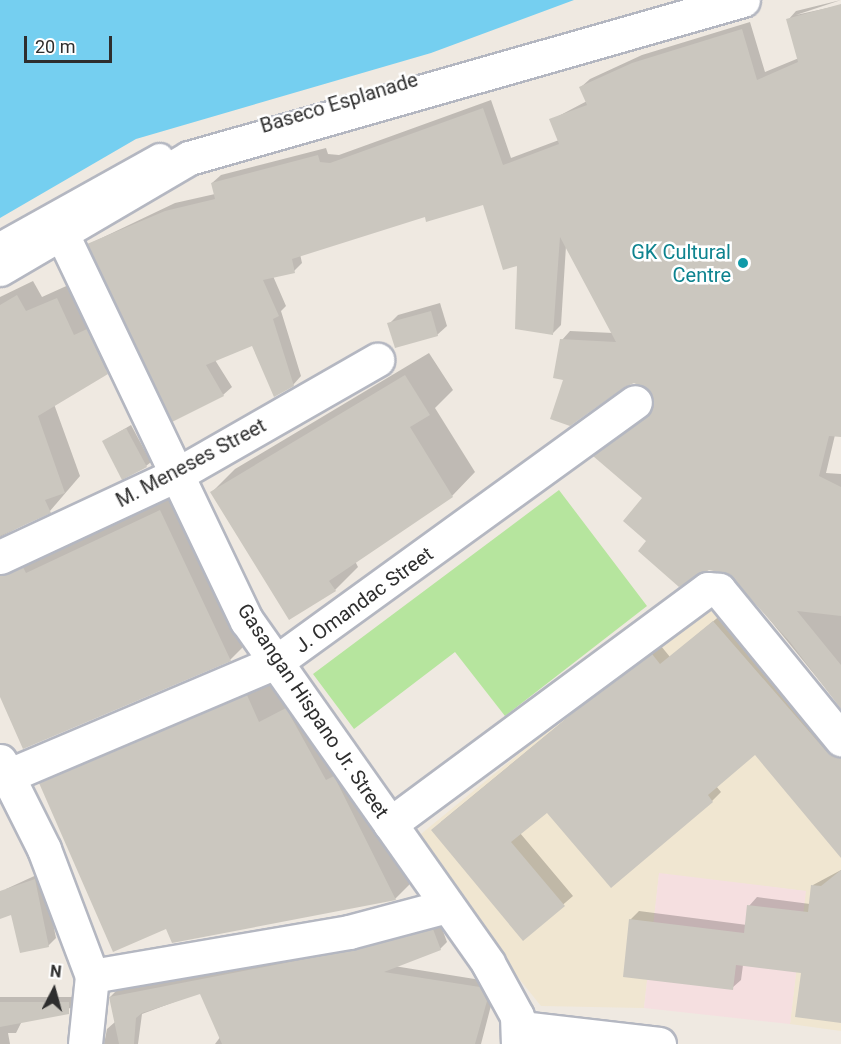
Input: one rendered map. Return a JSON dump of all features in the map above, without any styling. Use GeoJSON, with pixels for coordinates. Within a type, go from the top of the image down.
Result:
{"type":"FeatureCollection","features":[{"type":"Feature","properties":{"kind":"street","name":"Baseco Esplanade"},"geometry":{"type":"LineString","coordinates":[[0,246],[163,156],[695,0]]}},
{"type":"Feature","properties":{"kind":"street"},"geometry":{"type":"LineString","coordinates":[[0,269],[189,158],[743,0]]}},
{"type":"Feature","properties":{"kind":"street","name":"Gasangan Hispano Jr. Street"},"geometry":{"type":"LineString","coordinates":[[62,234],[247,621],[488,963],[519,1036]]}},
{"type":"Feature","properties":{"kind":"street","name":"M. Meneses Street"},"geometry":{"type":"LineString","coordinates":[[0,557],[176,475],[377,360]]}},
{"type":"Feature","properties":{"kind":"street","name":"J. Omandac Street"},"geometry":{"type":"LineString","coordinates":[[3,772],[276,662],[635,402]]}},
{"type":"Feature","properties":{"kind":"street"},"geometry":{"type":"LineString","coordinates":[[390,824],[708,589],[719,590],[841,739]]}},
{"type":"Feature","properties":{"kind":"street"},"geometry":{"type":"LineString","coordinates":[[3,772],[44,849],[92,976],[84,1044]]}},
{"type":"Feature","properties":{"kind":"street"},"geometry":{"type":"LineString","coordinates":[[92,976],[349,932],[447,906]]}},
{"type":"Feature","properties":{"kind":"street"},"geometry":{"type":"LineString","coordinates":[[519,1036],[659,1044]]}},
{"type":"Feature","properties":{"kind":"shaded area"},"geometry":{"type":"Polygon","coordinates":[[[704,602],[841,770],[841,1031],[790,1024],[805,891],[659,874],[644,1008],[541,1006],[410,843],[704,602]]]}},
{"type":"Feature","properties":{"kind":"shaded area"},"geometry":{"type":"Polygon","coordinates":[[[659,873],[806,891],[790,1024],[644,1008],[659,873]]]}},
{"type":"Feature","properties":{"kind":"green space"},"geometry":{"type":"Polygon","coordinates":[[[559,490],[647,606],[505,716],[455,652],[354,729],[313,674],[559,490]]]}},
{"type":"Feature","properties":{"kind":"water"},"geometry":{"type":"Polygon","coordinates":[[[0,0],[574,0],[431,53],[136,139],[0,218],[0,0]]]}},
{"type":"Feature","properties":{"kind":"building"},"geometry":{"type":"Polygon","coordinates":[[[841,4],[841,437],[829,436],[819,476],[841,487],[841,616],[797,611],[841,665],[841,709],[790,642],[728,574],[709,570],[679,587],[638,551],[646,541],[623,521],[642,498],[593,456],[646,417],[654,401],[650,391],[634,383],[570,426],[550,419],[563,380],[553,378],[560,339],[616,342],[560,237],[553,335],[515,329],[517,266],[503,270],[483,205],[426,222],[425,217],[292,259],[295,273],[263,280],[279,316],[273,319],[294,386],[274,397],[252,346],[206,365],[224,396],[172,422],[87,244],[165,211],[215,199],[211,183],[318,155],[320,162],[330,163],[483,108],[503,165],[559,144],[549,119],[587,105],[579,87],[632,63],[742,29],[757,80],[798,62],[786,19],[841,4]]]}},
{"type":"Feature","properties":{"kind":"building"},"geometry":{"type":"Polygon","coordinates":[[[17,295],[26,311],[57,298],[74,335],[87,329],[108,374],[38,416],[65,493],[45,500],[51,513],[0,536],[0,305],[17,295]]]}},
{"type":"Feature","properties":{"kind":"building"},"geometry":{"type":"Polygon","coordinates":[[[431,311],[438,336],[395,348],[387,323],[431,311]]]}},
{"type":"Feature","properties":{"kind":"building"},"geometry":{"type":"Polygon","coordinates":[[[405,375],[430,415],[410,427],[453,497],[329,581],[336,591],[289,620],[210,492],[405,375]]]}},
{"type":"Feature","properties":{"kind":"building"},"geometry":{"type":"Polygon","coordinates":[[[126,428],[147,467],[122,480],[102,441],[126,428]]]}},
{"type":"Feature","properties":{"kind":"building"},"geometry":{"type":"Polygon","coordinates":[[[160,510],[231,661],[23,749],[0,697],[0,575],[23,567],[26,573],[160,510]]]}},
{"type":"Feature","properties":{"kind":"building"},"geometry":{"type":"Polygon","coordinates":[[[713,621],[826,751],[841,757],[841,858],[755,755],[708,795],[713,802],[611,888],[547,813],[511,842],[565,906],[523,941],[431,830],[590,699],[652,654],[660,664],[713,621]]]}},
{"type":"Feature","properties":{"kind":"building"},"geometry":{"type":"Polygon","coordinates":[[[247,695],[259,722],[286,708],[326,780],[334,776],[396,900],[172,943],[166,929],[113,952],[39,783],[247,695]]]}},
{"type":"Feature","properties":{"kind":"building"},"geometry":{"type":"Polygon","coordinates":[[[841,870],[841,1023],[795,1017],[801,973],[736,965],[733,990],[623,977],[629,919],[744,933],[747,905],[808,912],[811,885],[821,886],[841,870]]]}},
{"type":"Feature","properties":{"kind":"building"},"geometry":{"type":"Polygon","coordinates":[[[35,879],[49,947],[20,953],[11,915],[0,919],[0,891],[35,879]]]}},
{"type":"Feature","properties":{"kind":"building"},"geometry":{"type":"Polygon","coordinates":[[[433,929],[441,950],[384,972],[480,987],[487,1001],[475,1044],[222,1044],[200,994],[142,1013],[136,1018],[134,1044],[119,1044],[109,997],[352,950],[433,929]]]}},
{"type":"Feature","properties":{"kind":"building"},"geometry":{"type":"Polygon","coordinates":[[[0,1002],[69,1002],[69,1014],[0,1027],[0,1002]]]}},
{"type":"Feature","properties":{"kind":"place","name":"GK Cultural Centre"},"geometry":{"type":"Point","coordinates":[743,263]}}]}
